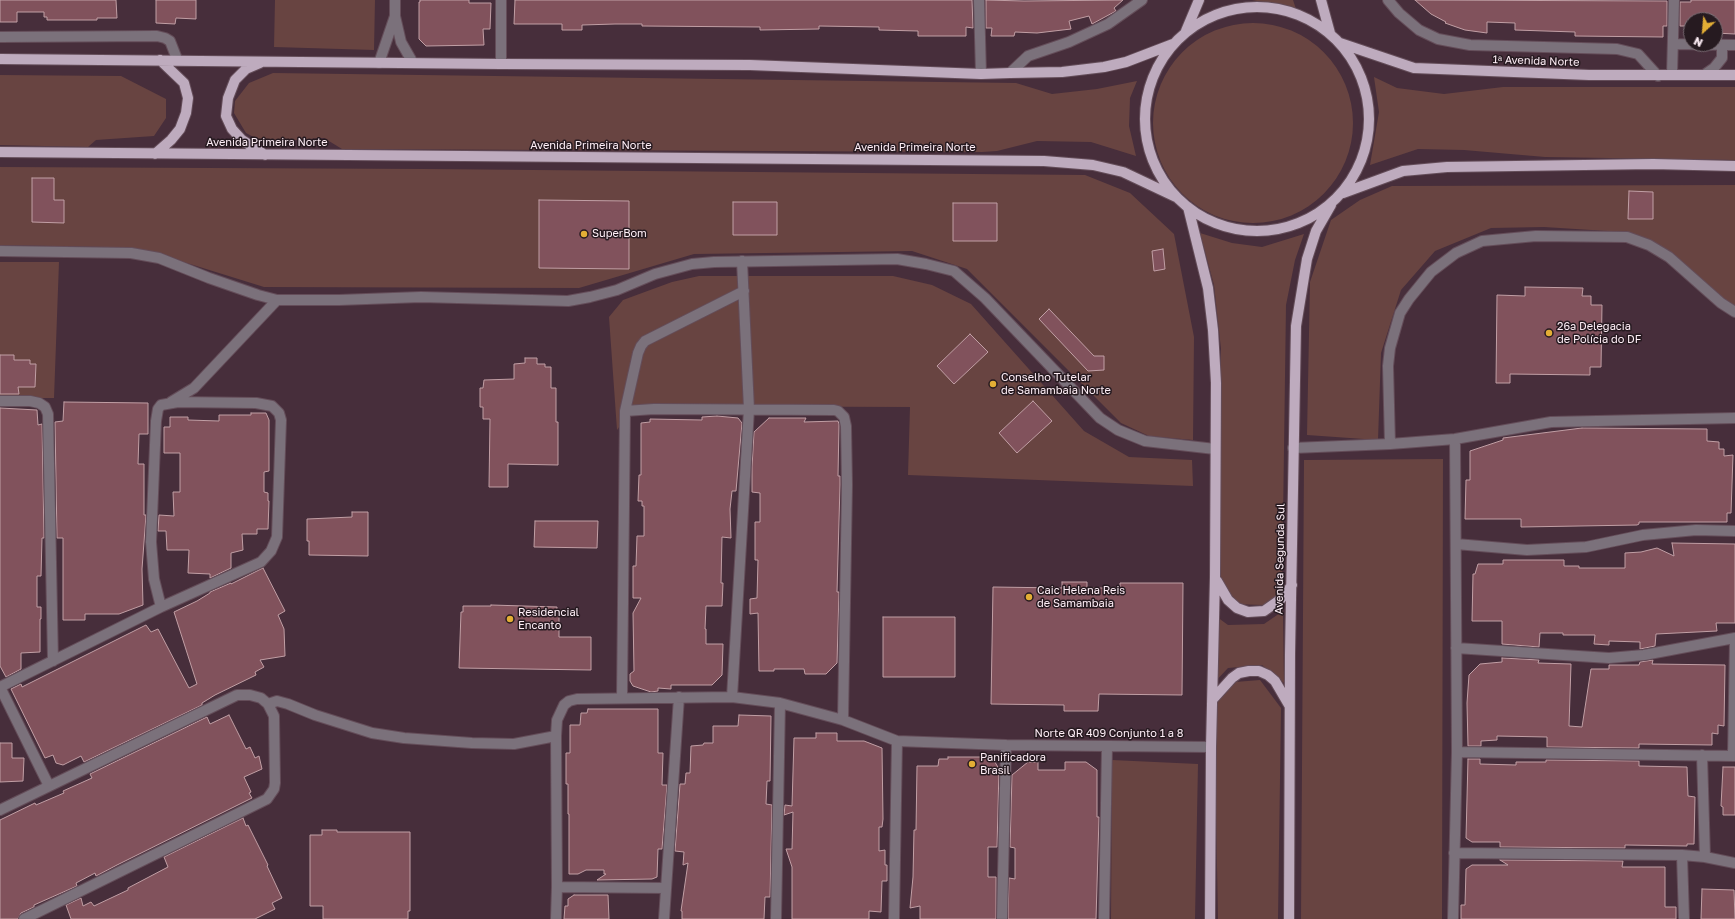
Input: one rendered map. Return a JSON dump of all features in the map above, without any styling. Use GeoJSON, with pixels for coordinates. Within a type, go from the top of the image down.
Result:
{"type":"FeatureCollection","features":[{"type":"Feature","properties":{"kind":"main road"},"geometry":{"type":"LineString","coordinates":[[1186,31],[1199,0]]}},
{"type":"Feature","properties":{"kind":"main road"},"geometry":{"type":"LineString","coordinates":[[1321,0],[1330,33]]}},
{"type":"Feature","properties":{"kind":"main road"},"geometry":{"type":"LineString","coordinates":[[1258,7],[1278,9],[1296,14],[1314,22],[1330,33],[1340,43],[1354,62],[1364,83],[1369,106],[1370,130],[1365,152],[1356,174],[1343,193],[1331,205],[1305,222],[1275,230],[1244,231],[1214,223],[1188,208],[1176,197],[1156,170],[1146,138],[1145,104],[1154,72],[1173,44],[1186,31],[1202,21],[1220,13],[1239,8],[1258,7]]}},
{"type":"Feature","properties":{"kind":"main road","name":"1ᵃ Avenida Norte"},"geometry":{"type":"LineString","coordinates":[[1340,43],[1414,68],[1589,75],[1735,75]]}},
{"type":"Feature","properties":{"kind":"main road"},"geometry":{"type":"LineString","coordinates":[[0,59],[176,59],[379,63],[750,65],[981,74],[1062,72],[1104,67],[1126,62],[1173,44]]}},
{"type":"Feature","properties":{"kind":"main road"},"geometry":{"type":"LineString","coordinates":[[155,154],[171,140],[180,128],[186,113],[188,98],[184,83],[160,60]]}},
{"type":"Feature","properties":{"kind":"main road"},"geometry":{"type":"LineString","coordinates":[[264,61],[246,69],[235,80],[228,98],[226,116],[232,129],[242,140],[265,155]]}},
{"type":"Feature","properties":{"kind":"main road","name":"Avenida Primeira Norte"},"geometry":{"type":"LineString","coordinates":[[0,152],[1044,161],[1093,165],[1123,172],[1176,197]]}},
{"type":"Feature","properties":{"kind":"main road"},"geometry":{"type":"LineString","coordinates":[[1343,193],[1403,171],[1447,166],[1653,164],[1735,166]]}},
{"type":"Feature","properties":{"kind":"main road","name":"Avenida Segunda Sul"},"geometry":{"type":"LineString","coordinates":[[1289,919],[1293,448],[1296,326],[1298,306],[1307,259],[1316,231],[1331,205]]}},
{"type":"Feature","properties":{"kind":"main road"},"geometry":{"type":"LineString","coordinates":[[1188,208],[1206,281],[1212,324],[1216,383],[1214,699],[1211,747],[1210,919]]}},
{"type":"Feature","properties":{"kind":"main road"},"geometry":{"type":"LineString","coordinates":[[1215,577],[1228,600],[1237,608],[1248,612],[1264,611],[1281,599],[1292,585]]}},
{"type":"Feature","properties":{"kind":"main road"},"geometry":{"type":"LineString","coordinates":[[1214,699],[1232,678],[1239,673],[1260,671],[1275,681],[1290,706]]}},
{"type":"Feature","properties":{"kind":"street"},"geometry":{"type":"LineString","coordinates":[[395,0],[395,16],[401,42],[413,62]]}},
{"type":"Feature","properties":{"kind":"street"},"geometry":{"type":"LineString","coordinates":[[501,0],[501,64]]}},
{"type":"Feature","properties":{"kind":"street"},"geometry":{"type":"LineString","coordinates":[[979,0],[981,74]]}},
{"type":"Feature","properties":{"kind":"street"},"geometry":{"type":"LineString","coordinates":[[1010,73],[1028,56],[1046,48],[1070,42],[1108,24],[1142,0]]}},
{"type":"Feature","properties":{"kind":"street"},"geometry":{"type":"LineString","coordinates":[[1388,0],[1399,13],[1419,30],[1438,39],[1470,45],[1617,49],[1638,54],[1658,76]]}},
{"type":"Feature","properties":{"kind":"street"},"geometry":{"type":"LineString","coordinates":[[1672,75],[1674,0]]}},
{"type":"Feature","properties":{"kind":"street"},"geometry":{"type":"LineString","coordinates":[[379,63],[395,16]]}},
{"type":"Feature","properties":{"kind":"street"},"geometry":{"type":"LineString","coordinates":[[0,38],[157,36],[170,41],[176,59]]}},
{"type":"Feature","properties":{"kind":"street"},"geometry":{"type":"LineString","coordinates":[[1673,44],[1683,44]]}},
{"type":"Feature","properties":{"kind":"street"},"geometry":{"type":"LineString","coordinates":[[1723,45],[1735,45]]}},
{"type":"Feature","properties":{"kind":"street"},"geometry":{"type":"LineString","coordinates":[[1704,75],[1714,68],[1722,58],[1722,52]]}},
{"type":"Feature","properties":{"kind":"street"},"geometry":{"type":"LineString","coordinates":[[1390,444],[1388,366],[1390,348],[1400,313],[1408,299],[1431,272],[1456,253],[1482,241],[1536,236],[1628,238],[1649,245],[1669,257],[1721,303],[1735,312]]}},
{"type":"Feature","properties":{"kind":"street"},"geometry":{"type":"LineString","coordinates":[[0,251],[131,253],[152,256],[258,295],[277,300],[339,300],[421,297],[568,301],[590,298],[617,290],[655,274],[692,264],[742,261],[897,259],[926,264],[954,272],[985,298],[1100,418],[1118,430],[1145,441],[1215,449]]}},
{"type":"Feature","properties":{"kind":"street"},"geometry":{"type":"LineString","coordinates":[[732,697],[750,409],[742,261]]}},
{"type":"Feature","properties":{"kind":"street"},"geometry":{"type":"LineString","coordinates":[[622,698],[625,411],[638,353],[645,341],[744,291]]}},
{"type":"Feature","properties":{"kind":"street"},"geometry":{"type":"LineString","coordinates":[[169,403],[194,388],[277,300]]}},
{"type":"Feature","properties":{"kind":"street"},"geometry":{"type":"LineString","coordinates":[[0,401],[30,401],[39,403],[45,407],[48,414],[53,661]]}},
{"type":"Feature","properties":{"kind":"street"},"geometry":{"type":"LineString","coordinates":[[49,786],[0,687],[161,607],[261,562],[271,551],[277,538],[281,420],[279,413],[272,406],[256,403],[169,403],[161,405],[156,415],[151,557],[154,579],[161,607]]}},
{"type":"Feature","properties":{"kind":"street"},"geometry":{"type":"LineString","coordinates":[[625,411],[654,409],[834,410],[841,413],[844,417],[846,426],[847,485],[843,720]]}},
{"type":"Feature","properties":{"kind":"street"},"geometry":{"type":"LineString","coordinates":[[1293,448],[1390,444],[1455,439],[1552,422],[1735,418]]}},
{"type":"Feature","properties":{"kind":"street"},"geometry":{"type":"LineString","coordinates":[[1453,919],[1457,752],[1455,439]]}},
{"type":"Feature","properties":{"kind":"street"},"geometry":{"type":"LineString","coordinates":[[1456,544],[1527,550],[1586,547],[1643,535],[1688,530],[1735,531]]}},
{"type":"Feature","properties":{"kind":"street"},"geometry":{"type":"LineString","coordinates":[[1456,648],[1609,658],[1644,655],[1735,638],[1734,756],[1457,752]]}},
{"type":"Feature","properties":{"kind":"street"},"geometry":{"type":"LineString","coordinates":[[0,810],[237,695],[250,695],[261,698],[268,704],[274,716],[275,783],[274,789],[268,798],[24,919]]}},
{"type":"Feature","properties":{"kind":"street"},"geometry":{"type":"LineString","coordinates":[[664,919],[679,697]]}},
{"type":"Feature","properties":{"kind":"street","name":"Norte QR 409 Conjunto 1 a 8"},"geometry":{"type":"LineString","coordinates":[[556,736],[557,720],[560,712],[569,701],[577,699],[732,697],[780,703],[843,720],[897,741],[1006,745],[1211,747]]}},
{"type":"Feature","properties":{"kind":"street"},"geometry":{"type":"LineString","coordinates":[[268,704],[277,701],[372,733],[404,738],[472,743],[514,744],[556,736],[556,919]]}},
{"type":"Feature","properties":{"kind":"street"},"geometry":{"type":"LineString","coordinates":[[776,919],[780,703]]}},
{"type":"Feature","properties":{"kind":"street"},"geometry":{"type":"LineString","coordinates":[[894,919],[897,741]]}},
{"type":"Feature","properties":{"kind":"street"},"geometry":{"type":"LineString","coordinates":[[1002,919],[1006,745]]}},
{"type":"Feature","properties":{"kind":"street"},"geometry":{"type":"LineString","coordinates":[[1104,919],[1107,746]]}},
{"type":"Feature","properties":{"kind":"street"},"geometry":{"type":"LineString","coordinates":[[1702,756],[1705,856]]}},
{"type":"Feature","properties":{"kind":"street"},"geometry":{"type":"LineString","coordinates":[[1454,853],[1682,855],[1705,856],[1735,863]]}},
{"type":"Feature","properties":{"kind":"street"},"geometry":{"type":"LineString","coordinates":[[1682,855],[1684,919]]}},
{"type":"Feature","properties":{"kind":"street"},"geometry":{"type":"LineString","coordinates":[[557,887],[666,888]]}},
{"type":"Feature","properties":{"kind":"shaded area"},"geometry":{"type":"Polygon","coordinates":[[[275,0],[375,0],[374,50],[274,47],[275,0]]]}},
{"type":"Feature","properties":{"kind":"shaded area"},"geometry":{"type":"Polygon","coordinates":[[[1252,0],[1293,0],[1297,12],[1289,7],[1252,0]]]}},
{"type":"Feature","properties":{"kind":"shaded area"},"geometry":{"type":"Polygon","coordinates":[[[1243,23],[1263,23],[1282,27],[1300,35],[1324,52],[1336,67],[1349,94],[1353,113],[1353,133],[1349,152],[1336,179],[1324,194],[1309,206],[1282,219],[1263,223],[1243,223],[1224,219],[1206,211],[1182,194],[1170,179],[1157,152],[1153,133],[1153,113],[1157,94],[1165,76],[1182,52],[1197,40],[1224,27],[1243,23]]]}},
{"type":"Feature","properties":{"kind":"shaded area"},"geometry":{"type":"Polygon","coordinates":[[[273,73],[1016,83],[1052,94],[1097,89],[1137,81],[1130,98],[1129,126],[1136,156],[1091,142],[1037,141],[997,151],[982,152],[342,149],[324,138],[263,142],[246,133],[234,113],[235,101],[249,83],[273,73]]]}},
{"type":"Feature","properties":{"kind":"shaded area"},"geometry":{"type":"Polygon","coordinates":[[[0,75],[121,76],[166,99],[166,118],[154,136],[96,140],[88,147],[0,145],[0,75]]]}},
{"type":"Feature","properties":{"kind":"shaded area"},"geometry":{"type":"Polygon","coordinates":[[[1374,77],[1397,88],[1444,94],[1503,87],[1735,87],[1735,160],[1545,157],[1464,150],[1418,149],[1370,165],[1379,112],[1374,77]]]}},
{"type":"Feature","properties":{"kind":"shaded area"},"geometry":{"type":"Polygon","coordinates":[[[0,167],[1085,175],[1130,193],[1174,234],[1194,337],[1193,440],[1149,436],[1121,423],[967,269],[912,251],[694,254],[579,288],[264,287],[145,250],[104,247],[0,245],[0,167]]]}},
{"type":"Feature","properties":{"kind":"shaded area"},"geometry":{"type":"Polygon","coordinates":[[[1735,185],[1735,306],[1729,303],[1661,248],[1623,232],[1544,227],[1491,228],[1435,251],[1401,290],[1381,353],[1378,440],[1307,435],[1310,282],[1331,220],[1360,200],[1392,186],[1735,185]]]}},
{"type":"Feature","properties":{"kind":"shaded area"},"geometry":{"type":"Polygon","coordinates":[[[1200,233],[1232,243],[1262,247],[1304,234],[1295,260],[1286,305],[1282,592],[1263,605],[1231,604],[1217,590],[1221,349],[1214,285],[1200,233]]]}},
{"type":"Feature","properties":{"kind":"shaded area"},"geometry":{"type":"Polygon","coordinates":[[[0,262],[59,262],[54,398],[0,398],[0,262]]]}},
{"type":"Feature","properties":{"kind":"shaded area"},"geometry":{"type":"Polygon","coordinates":[[[699,276],[893,276],[932,285],[971,304],[1084,431],[1129,457],[1192,460],[1193,486],[908,475],[910,407],[635,406],[617,430],[609,317],[623,300],[672,282],[699,276]]]}},
{"type":"Feature","properties":{"kind":"shaded area"},"geometry":{"type":"Polygon","coordinates":[[[1443,459],[1442,919],[1301,919],[1304,460],[1443,459]]]}},
{"type":"Feature","properties":{"kind":"shaded area"},"geometry":{"type":"Polygon","coordinates":[[[1283,611],[1284,683],[1262,665],[1228,668],[1213,684],[1213,614],[1228,625],[1264,624],[1283,611]]]}},
{"type":"Feature","properties":{"kind":"shaded area"},"geometry":{"type":"Polygon","coordinates":[[[1260,680],[1281,708],[1278,919],[1218,919],[1214,706],[1235,682],[1260,680]]]}},
{"type":"Feature","properties":{"kind":"shaded area"},"geometry":{"type":"Polygon","coordinates":[[[1112,760],[1198,764],[1195,919],[1111,919],[1112,760]]]}},
{"type":"Feature","properties":{"kind":"building"},"geometry":{"type":"Polygon","coordinates":[[[0,0],[116,0],[117,18],[97,18],[97,20],[47,20],[47,17],[44,17],[44,12],[17,12],[17,22],[0,22],[0,0]]]}},
{"type":"Feature","properties":{"kind":"building"},"geometry":{"type":"Polygon","coordinates":[[[156,0],[196,0],[196,19],[176,18],[175,24],[156,23],[156,0]]]}},
{"type":"Feature","properties":{"kind":"building"},"geometry":{"type":"Polygon","coordinates":[[[420,0],[469,0],[469,3],[491,3],[490,29],[483,29],[484,45],[426,46],[419,39],[420,0]]]}},
{"type":"Feature","properties":{"kind":"building"},"geometry":{"type":"Polygon","coordinates":[[[515,0],[972,0],[973,28],[966,27],[966,36],[918,36],[918,31],[879,30],[879,27],[819,26],[819,29],[760,30],[760,27],[642,26],[642,24],[615,24],[582,25],[582,30],[562,30],[562,24],[514,24],[515,0]]]}},
{"type":"Feature","properties":{"kind":"building"},"geometry":{"type":"Polygon","coordinates":[[[986,0],[1123,0],[1114,8],[1116,11],[1092,24],[1089,16],[1069,21],[1071,29],[1037,33],[1015,32],[1014,36],[991,36],[992,28],[986,28],[986,0]]]}},
{"type":"Feature","properties":{"kind":"building"},"geometry":{"type":"Polygon","coordinates":[[[1415,0],[1667,1],[1667,26],[1663,26],[1663,37],[1575,36],[1575,32],[1515,30],[1515,23],[1487,22],[1487,33],[1465,30],[1445,23],[1446,22],[1431,14],[1415,0]]]}},
{"type":"Feature","properties":{"kind":"building"},"geometry":{"type":"Polygon","coordinates":[[[1691,0],[1735,0],[1735,34],[1723,33],[1723,12],[1683,12],[1683,26],[1680,26],[1680,2],[1691,2],[1691,0]]]}},
{"type":"Feature","properties":{"kind":"building"},"geometry":{"type":"Polygon","coordinates":[[[32,178],[54,178],[54,200],[64,200],[64,223],[32,222],[32,178]]]}},
{"type":"Feature","properties":{"kind":"building"},"geometry":{"type":"Polygon","coordinates":[[[1629,191],[1653,192],[1653,219],[1628,219],[1629,191]]]}},
{"type":"Feature","properties":{"kind":"building","name":"SuperBom"},"geometry":{"type":"Polygon","coordinates":[[[539,200],[629,201],[629,269],[539,268],[539,200]]]}},
{"type":"Feature","properties":{"kind":"building"},"geometry":{"type":"Polygon","coordinates":[[[733,202],[777,202],[777,235],[733,235],[733,202]]]}},
{"type":"Feature","properties":{"kind":"building"},"geometry":{"type":"Polygon","coordinates":[[[953,203],[997,203],[997,241],[953,241],[953,203]]]}},
{"type":"Feature","properties":{"kind":"building"},"geometry":{"type":"Polygon","coordinates":[[[1163,249],[1165,269],[1154,271],[1152,251],[1163,249]]]}},
{"type":"Feature","properties":{"kind":"building","name":"26ª Delegacia de Polícia do DF"},"geometry":{"type":"Polygon","coordinates":[[[1525,287],[1583,288],[1582,296],[1591,296],[1591,305],[1602,305],[1601,367],[1590,367],[1590,375],[1510,374],[1510,383],[1496,383],[1497,295],[1525,296],[1525,287]]]}},
{"type":"Feature","properties":{"kind":"building"},"geometry":{"type":"Polygon","coordinates":[[[1049,309],[1094,356],[1104,356],[1104,370],[1088,371],[1039,319],[1049,309]]]}},
{"type":"Feature","properties":{"kind":"building"},"geometry":{"type":"Polygon","coordinates":[[[970,334],[988,352],[954,384],[937,366],[970,334]]]}},
{"type":"Feature","properties":{"kind":"building"},"geometry":{"type":"Polygon","coordinates":[[[0,355],[14,355],[14,360],[30,360],[30,364],[36,364],[35,387],[18,387],[19,394],[0,394],[0,355]]]}},
{"type":"Feature","properties":{"kind":"building"},"geometry":{"type":"Polygon","coordinates":[[[525,358],[537,358],[537,364],[545,364],[545,367],[551,367],[551,388],[556,388],[558,465],[508,464],[508,487],[489,487],[490,419],[483,419],[483,407],[480,407],[480,388],[483,388],[484,380],[514,379],[514,364],[525,363],[525,358]]]}},
{"type":"Feature","properties":{"kind":"building"},"geometry":{"type":"Polygon","coordinates":[[[1033,401],[1052,421],[1017,453],[999,433],[1033,401]]]}},
{"type":"Feature","properties":{"kind":"building"},"geometry":{"type":"Polygon","coordinates":[[[64,402],[148,403],[148,434],[139,434],[138,464],[144,464],[144,515],[146,515],[142,569],[143,605],[119,614],[85,614],[85,620],[63,620],[63,538],[57,538],[55,422],[63,421],[64,402]]]}},
{"type":"Feature","properties":{"kind":"building"},"geometry":{"type":"Polygon","coordinates":[[[0,408],[37,410],[38,425],[42,424],[44,538],[42,538],[41,576],[37,576],[37,607],[41,607],[40,652],[21,653],[21,669],[6,677],[0,666],[0,408]]]}},
{"type":"Feature","properties":{"kind":"building"},"geometry":{"type":"Polygon","coordinates":[[[251,413],[266,413],[269,420],[269,471],[264,472],[264,492],[268,493],[269,501],[268,529],[257,529],[257,534],[242,534],[243,550],[231,553],[231,568],[210,578],[210,574],[188,573],[189,550],[167,550],[166,531],[158,531],[159,515],[174,516],[173,492],[180,492],[180,453],[164,453],[164,427],[170,427],[170,417],[188,417],[188,420],[219,421],[219,415],[251,415],[251,413]]]}},
{"type":"Feature","properties":{"kind":"building"},"geometry":{"type":"Polygon","coordinates":[[[717,416],[738,418],[742,423],[736,491],[732,491],[730,509],[731,538],[722,537],[722,606],[706,606],[706,644],[723,644],[722,675],[712,685],[671,685],[671,689],[658,688],[658,691],[651,692],[633,686],[630,681],[630,674],[634,671],[633,613],[641,598],[633,598],[633,566],[636,566],[637,536],[644,536],[644,506],[642,506],[642,501],[638,501],[639,475],[641,475],[641,423],[650,422],[650,419],[702,420],[702,417],[717,416]]]}},
{"type":"Feature","properties":{"kind":"building"},"geometry":{"type":"Polygon","coordinates":[[[769,418],[806,418],[804,422],[838,421],[839,424],[838,476],[840,476],[840,485],[837,663],[826,674],[805,674],[804,669],[774,669],[774,671],[759,671],[758,613],[750,614],[750,599],[757,598],[758,560],[755,560],[755,522],[760,522],[760,493],[752,492],[752,467],[754,432],[769,418]]]}},
{"type":"Feature","properties":{"kind":"building"},"geometry":{"type":"Polygon","coordinates":[[[1582,428],[1707,429],[1707,441],[1719,442],[1719,449],[1724,449],[1724,456],[1733,455],[1731,513],[1727,513],[1727,522],[1639,522],[1637,525],[1521,527],[1521,519],[1465,519],[1466,480],[1470,480],[1470,451],[1503,440],[1503,438],[1582,428]]]}},
{"type":"Feature","properties":{"kind":"building"},"geometry":{"type":"Polygon","coordinates":[[[352,512],[368,512],[368,556],[309,555],[309,541],[307,541],[307,519],[352,517],[352,512]]]}},
{"type":"Feature","properties":{"kind":"building"},"geometry":{"type":"Polygon","coordinates":[[[535,521],[598,521],[597,548],[534,547],[535,521]]]}},
{"type":"Feature","properties":{"kind":"building"},"geometry":{"type":"Polygon","coordinates":[[[1672,543],[1735,544],[1735,623],[1716,623],[1717,631],[1656,634],[1655,646],[1640,649],[1640,642],[1609,641],[1609,645],[1594,644],[1595,635],[1563,635],[1563,633],[1540,633],[1539,647],[1502,644],[1502,621],[1472,621],[1473,574],[1475,574],[1478,564],[1503,564],[1503,560],[1564,560],[1564,566],[1579,566],[1579,568],[1625,568],[1625,553],[1641,552],[1657,548],[1674,556],[1672,543]]]}},
{"type":"Feature","properties":{"kind":"building"},"geometry":{"type":"Polygon","coordinates":[[[263,568],[285,611],[278,615],[284,629],[285,656],[260,660],[264,667],[255,672],[256,675],[215,695],[202,703],[202,705],[84,762],[81,756],[63,765],[56,763],[53,755],[45,758],[11,689],[21,684],[22,687],[146,625],[151,632],[158,629],[189,688],[197,684],[174,612],[197,601],[210,592],[231,584],[263,568]]]}},
{"type":"Feature","properties":{"kind":"building"},"geometry":{"type":"Polygon","coordinates":[[[1062,582],[1087,582],[1087,588],[1120,588],[1120,583],[1183,583],[1182,695],[1099,694],[1098,711],[1064,711],[1064,705],[991,704],[993,587],[1062,588],[1062,582]]]}},
{"type":"Feature","properties":{"kind":"building"},"geometry":{"type":"Polygon","coordinates":[[[491,605],[557,607],[557,613],[559,613],[559,637],[591,637],[591,670],[459,668],[461,612],[463,612],[463,606],[491,605]]]}},
{"type":"Feature","properties":{"kind":"building"},"geometry":{"type":"Polygon","coordinates":[[[883,617],[955,617],[955,677],[883,677],[883,617]]]}},
{"type":"Feature","properties":{"kind":"building"},"geometry":{"type":"Polygon","coordinates":[[[1502,658],[1539,660],[1538,663],[1571,664],[1569,726],[1582,727],[1591,669],[1609,669],[1609,665],[1639,665],[1640,662],[1653,660],[1652,664],[1725,665],[1724,726],[1718,725],[1718,734],[1712,733],[1712,745],[1639,744],[1639,748],[1547,747],[1547,737],[1497,736],[1497,740],[1481,741],[1481,746],[1468,746],[1467,703],[1469,675],[1480,664],[1502,662],[1502,658]]]}},
{"type":"Feature","properties":{"kind":"building"},"geometry":{"type":"Polygon","coordinates":[[[588,709],[658,709],[658,753],[663,753],[662,785],[667,785],[662,849],[658,849],[657,877],[652,879],[597,880],[606,874],[604,874],[604,870],[586,870],[578,874],[569,874],[569,814],[568,784],[566,784],[566,753],[570,753],[570,725],[580,725],[581,713],[587,713],[588,709]]]}},
{"type":"Feature","properties":{"kind":"building"},"geometry":{"type":"Polygon","coordinates":[[[229,715],[246,749],[250,747],[255,758],[259,756],[262,769],[244,777],[251,792],[249,793],[252,798],[96,876],[95,873],[76,883],[77,886],[34,905],[34,907],[21,913],[18,919],[0,919],[0,820],[35,803],[36,805],[64,793],[63,791],[92,778],[90,774],[207,717],[210,724],[229,715]]]}},
{"type":"Feature","properties":{"kind":"building"},"geometry":{"type":"Polygon","coordinates":[[[739,715],[771,716],[770,781],[767,781],[766,804],[772,805],[770,897],[765,897],[764,919],[682,919],[681,911],[688,863],[683,865],[684,852],[675,851],[680,784],[685,784],[686,773],[690,773],[691,746],[703,745],[704,743],[713,743],[713,726],[738,726],[739,715]]]}},
{"type":"Feature","properties":{"kind":"building"},"geometry":{"type":"Polygon","coordinates":[[[816,733],[837,733],[837,741],[864,741],[882,748],[883,819],[882,827],[879,827],[879,851],[885,850],[887,881],[882,881],[881,912],[869,911],[869,919],[792,919],[792,867],[786,849],[792,849],[793,812],[784,815],[785,805],[792,806],[794,738],[816,738],[816,733]]]}},
{"type":"Feature","properties":{"kind":"building"},"geometry":{"type":"Polygon","coordinates":[[[0,743],[12,743],[12,758],[24,758],[23,781],[0,782],[0,743]]]}},
{"type":"Feature","properties":{"kind":"building"},"geometry":{"type":"Polygon","coordinates":[[[948,757],[992,757],[999,769],[997,847],[988,847],[988,877],[996,877],[996,919],[920,919],[920,906],[910,908],[913,877],[914,830],[916,830],[917,766],[938,766],[939,759],[948,759],[948,757]]]}},
{"type":"Feature","properties":{"kind":"building"},"geometry":{"type":"Polygon","coordinates":[[[1468,759],[1480,759],[1480,764],[1516,765],[1516,762],[1546,762],[1546,760],[1639,761],[1639,766],[1687,767],[1688,796],[1695,797],[1694,844],[1687,844],[1687,846],[1625,845],[1625,848],[1500,847],[1500,842],[1472,842],[1466,838],[1468,759]]]}},
{"type":"Feature","properties":{"kind":"building"},"geometry":{"type":"Polygon","coordinates":[[[1028,762],[1038,762],[1038,770],[1065,770],[1065,762],[1086,762],[1097,770],[1097,817],[1099,817],[1096,919],[1008,919],[1009,878],[1015,879],[1015,848],[1010,847],[1012,775],[1028,762]]]}},
{"type":"Feature","properties":{"kind":"building"},"geometry":{"type":"Polygon","coordinates":[[[1723,767],[1735,767],[1735,815],[1723,815],[1723,807],[1721,806],[1723,767]]]}},
{"type":"Feature","properties":{"kind":"building"},"geometry":{"type":"Polygon","coordinates":[[[243,818],[268,865],[267,866],[282,898],[272,903],[275,909],[255,919],[71,919],[66,905],[81,898],[83,906],[91,902],[94,906],[128,890],[128,888],[168,867],[164,857],[243,818]]]}},
{"type":"Feature","properties":{"kind":"building"},"geometry":{"type":"Polygon","coordinates":[[[322,830],[337,830],[337,832],[410,832],[410,911],[408,911],[408,919],[323,919],[323,906],[310,906],[310,835],[322,835],[322,830]]]}},
{"type":"Feature","properties":{"kind":"building"},"geometry":{"type":"Polygon","coordinates":[[[1500,860],[1623,861],[1622,867],[1665,867],[1665,907],[1676,907],[1676,919],[1461,919],[1461,905],[1465,905],[1466,869],[1472,865],[1508,865],[1500,860]]]}},
{"type":"Feature","properties":{"kind":"building"},"geometry":{"type":"Polygon","coordinates":[[[1702,889],[1734,890],[1735,919],[1701,919],[1702,889]]]}},
{"type":"Feature","properties":{"kind":"building"},"geometry":{"type":"Polygon","coordinates":[[[574,895],[608,895],[609,919],[564,919],[565,906],[568,906],[568,899],[574,895]]]}},
{"type":"Feature","properties":{"kind":"place","name":"SuperBom"},"geometry":{"type":"Point","coordinates":[584,234]}},
{"type":"Feature","properties":{"kind":"place","name":"26ª Delegacia de Polícia do DF"},"geometry":{"type":"Point","coordinates":[1549,333]}},
{"type":"Feature","properties":{"kind":"place","name":"Conselho Tutelar de Samambaia Norte"},"geometry":{"type":"Point","coordinates":[993,384]}},
{"type":"Feature","properties":{"kind":"place","name":"Caic Helena Reis de Samambaia"},"geometry":{"type":"Point","coordinates":[1029,597]}},
{"type":"Feature","properties":{"kind":"place","name":"Residencial Encanto"},"geometry":{"type":"Point","coordinates":[510,619]}},
{"type":"Feature","properties":{"kind":"place","name":"Panificadora Brasil"},"geometry":{"type":"Point","coordinates":[972,764]}}]}
